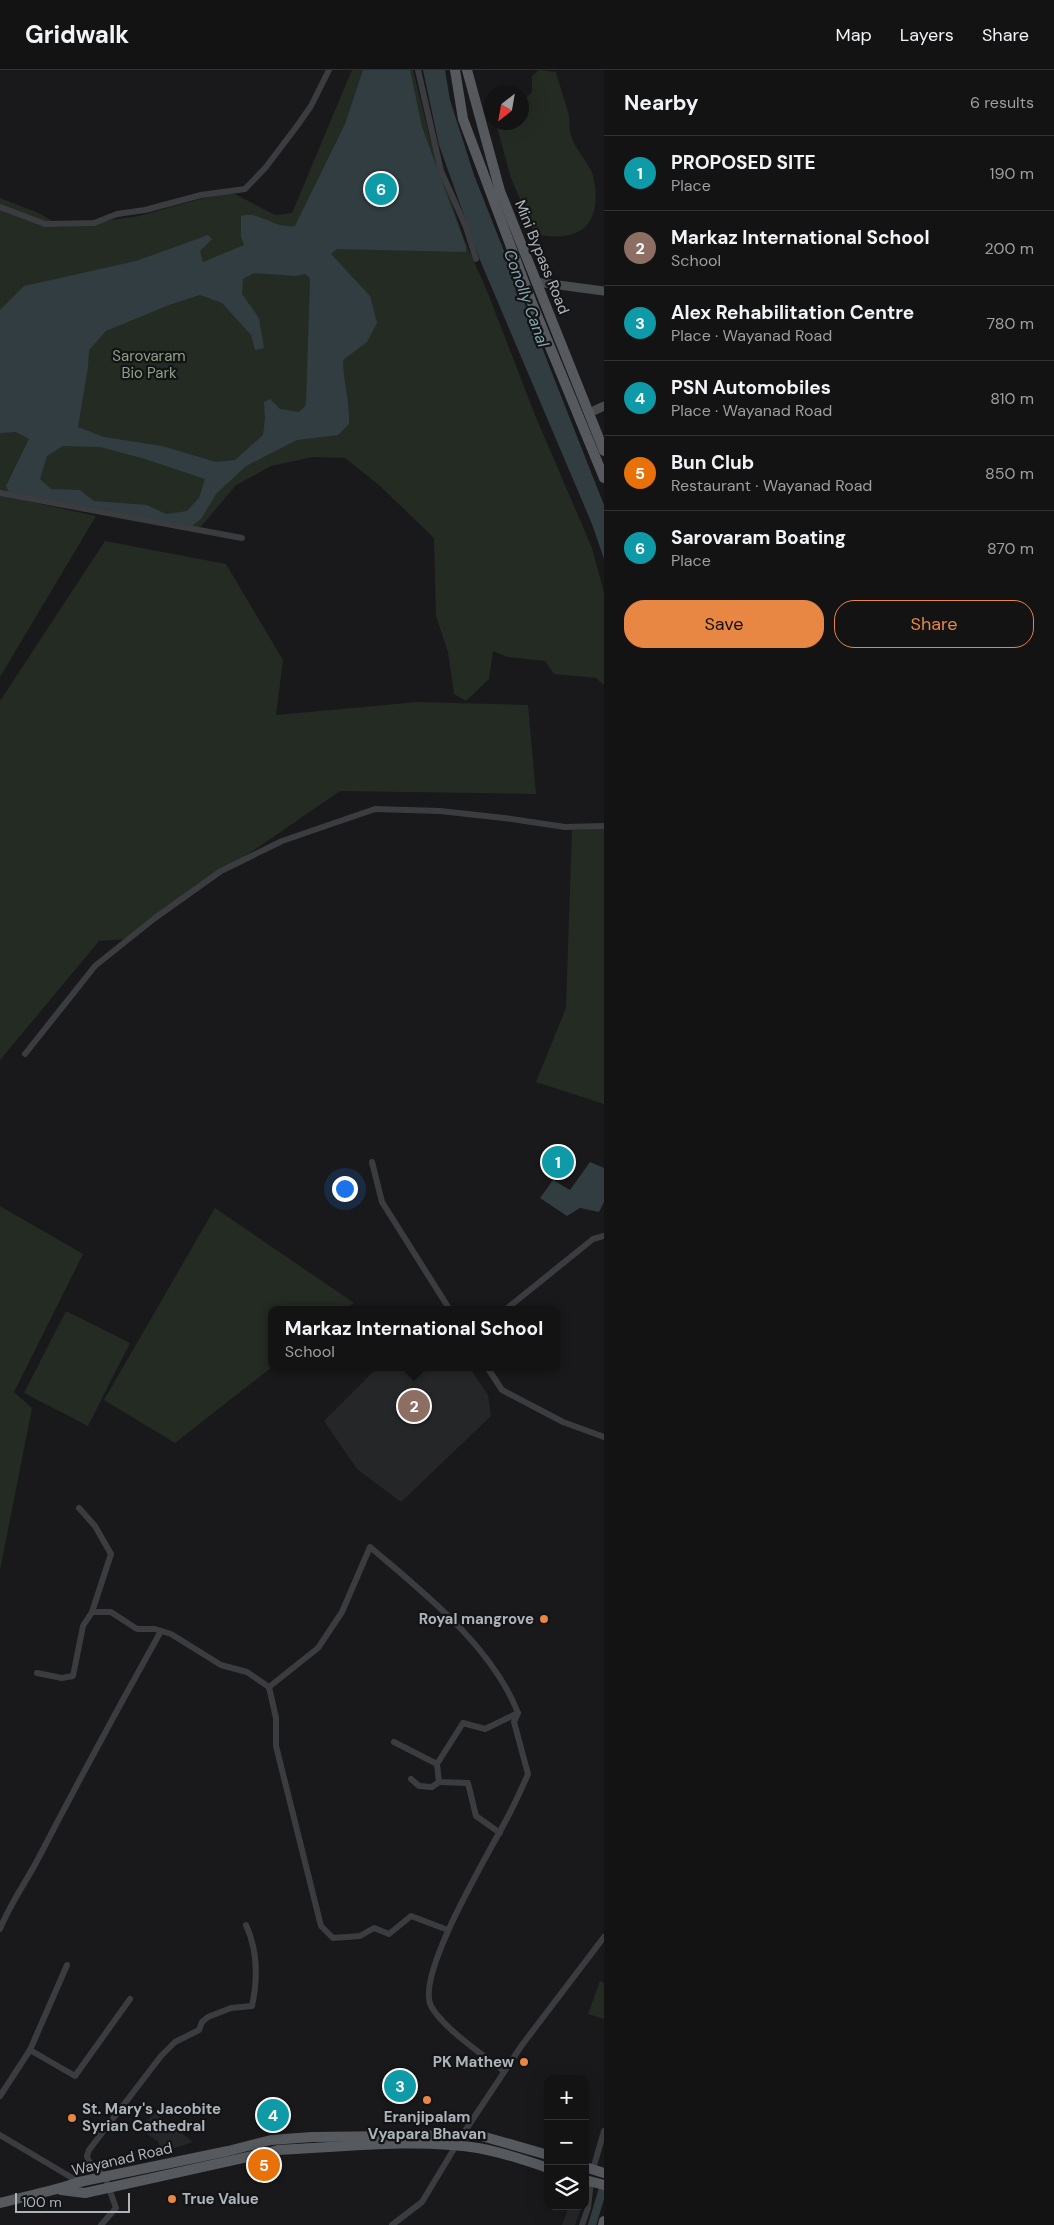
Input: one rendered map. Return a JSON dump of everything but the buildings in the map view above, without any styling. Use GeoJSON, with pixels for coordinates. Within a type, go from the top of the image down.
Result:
{"type":"FeatureCollection","features":[{"type":"Feature","properties":{"kind":"main road","name":"Mini Bypass Road"},"geometry":{"type":"LineString","coordinates":[[455,70],[463,120],[532,302],[584,415],[604,451]]}},
{"type":"Feature","properties":{"kind":"main road","name":"Mini Bypass Road"},"geometry":{"type":"LineString","coordinates":[[467,70],[500,191],[536,282],[584,415],[604,478]]}},
{"type":"Feature","properties":{"kind":"main road","name":"Wayanad Road"},"geometry":{"type":"LineString","coordinates":[[0,2203],[58,2190],[80,2182],[228,2151],[271,2140],[463,2134],[478,2135],[544,2154]]}},
{"type":"Feature","properties":{"kind":"main road"},"geometry":{"type":"LineString","coordinates":[[58,2190],[85,2193],[109,2189],[279,2150],[404,2145],[456,2146],[479,2149],[544,2167]]}},
{"type":"Feature","properties":{"kind":"main road"},"geometry":{"type":"LineString","coordinates":[[589,2168],[604,2173]]}},
{"type":"Feature","properties":{"kind":"main road"},"geometry":{"type":"LineString","coordinates":[[589,2181],[604,2185]]}},
{"type":"Feature","properties":{"kind":"main road"},"geometry":{"type":"LineString","coordinates":[[603,2225],[604,2221]]}},
{"type":"Feature","properties":{"kind":"street"},"geometry":{"type":"LineString","coordinates":[[0,207],[45,224],[94,222],[117,214],[145,210],[201,195],[245,189],[266,167],[297,126],[311,106],[329,70]]}},
{"type":"Feature","properties":{"kind":"street"},"geometry":{"type":"LineString","coordinates":[[418,70],[441,171],[466,227],[476,259]]}},
{"type":"Feature","properties":{"kind":"street"},"geometry":{"type":"LineString","coordinates":[[536,282],[604,291]]}},
{"type":"Feature","properties":{"kind":"street"},"geometry":{"type":"LineString","coordinates":[[584,415],[604,406]]}},
{"type":"Feature","properties":{"kind":"street"},"geometry":{"type":"LineString","coordinates":[[0,493],[242,538]]}},
{"type":"Feature","properties":{"kind":"street"},"geometry":{"type":"LineString","coordinates":[[25,1054],[95,966],[155,918],[221,871],[282,841],[375,809],[440,811],[504,818],[564,828],[604,826]]}},
{"type":"Feature","properties":{"kind":"street"},"geometry":{"type":"LineString","coordinates":[[372,1162],[382,1202],[447,1306]]}},
{"type":"Feature","properties":{"kind":"street"},"geometry":{"type":"LineString","coordinates":[[510,1306],[593,1239],[604,1236]]}},
{"type":"Feature","properties":{"kind":"street"},"geometry":{"type":"LineString","coordinates":[[490,1371],[502,1390],[563,1422],[604,1437]]}},
{"type":"Feature","properties":{"kind":"street"},"geometry":{"type":"LineString","coordinates":[[37,1673],[62,1678],[73,1676],[83,1626],[92,1612],[111,1554],[95,1526],[78,1508]]}},
{"type":"Feature","properties":{"kind":"street"},"geometry":{"type":"LineString","coordinates":[[269,1687],[318,1648],[342,1612],[370,1547],[414,1584],[489,1660],[511,1696],[518,1713],[514,1722],[528,1774],[500,1833],[448,1930],[430,1982],[430,2004],[455,2032],[504,2071]]}},
{"type":"Feature","properties":{"kind":"street"},"geometry":{"type":"LineString","coordinates":[[92,1612],[111,1612],[137,1629],[161,1631],[171,1634],[221,1666],[247,1672],[269,1687],[276,1718],[276,1746],[321,1926],[333,1938],[360,1936],[374,1928],[389,1934],[411,1916],[448,1930]]}},
{"type":"Feature","properties":{"kind":"street"},"geometry":{"type":"LineString","coordinates":[[0,1929],[7,1912],[28,1880],[82,1772],[161,1631]]}},
{"type":"Feature","properties":{"kind":"street"},"geometry":{"type":"LineString","coordinates":[[440,1782],[437,1764],[463,1722],[484,1729],[518,1713]]}},
{"type":"Feature","properties":{"kind":"street"},"geometry":{"type":"LineString","coordinates":[[394,1742],[437,1764]]}},
{"type":"Feature","properties":{"kind":"street"},"geometry":{"type":"LineString","coordinates":[[411,1780],[419,1786],[432,1787],[440,1782],[468,1782],[476,1816],[500,1833]]}},
{"type":"Feature","properties":{"kind":"street"},"geometry":{"type":"LineString","coordinates":[[101,2225],[116,2208],[105,2177],[88,2160],[89,2150],[161,2056],[174,2042],[198,2030],[202,2022],[208,2017],[231,2008],[252,2006],[256,1963],[254,1946],[246,1925]]}},
{"type":"Feature","properties":{"kind":"street"},"geometry":{"type":"LineString","coordinates":[[392,2225],[422,2202],[504,2071],[604,1937]]}},
{"type":"Feature","properties":{"kind":"street"},"geometry":{"type":"LineString","coordinates":[[0,2096],[30,2050],[67,1965]]}},
{"type":"Feature","properties":{"kind":"street"},"geometry":{"type":"LineString","coordinates":[[30,2050],[75,2076],[130,2000]]}},
{"type":"Feature","properties":{"kind":"street"},"geometry":{"type":"LineString","coordinates":[[589,2168],[604,2131]]}},
{"type":"Feature","properties":{"kind":"street"},"geometry":{"type":"LineString","coordinates":[[0,2135],[80,2182]]}},
{"type":"Feature","properties":{"kind":"street"},"geometry":{"type":"LineString","coordinates":[[582,2225],[587,2210]]}},
{"type":"Feature","properties":{"kind":"shaded area"},"geometry":{"type":"Polygon","coordinates":[[[363,70],[410,70],[422,127],[466,246],[466,252],[337,249],[331,254],[370,296],[377,323],[367,342],[343,360],[349,424],[338,435],[297,440],[246,466],[216,494],[201,519],[192,526],[9,492],[6,486],[29,439],[16,432],[0,433],[0,310],[24,286],[136,261],[208,235],[212,239],[200,251],[203,262],[244,245],[241,236],[241,216],[254,215],[280,225],[295,226],[345,124],[363,70]],[[254,273],[243,279],[242,294],[259,318],[264,348],[255,350],[251,335],[222,303],[200,295],[169,305],[106,331],[89,350],[78,427],[104,437],[162,446],[216,462],[235,460],[263,435],[264,402],[270,399],[280,409],[299,412],[306,405],[310,278],[305,274],[296,276],[254,273]],[[63,446],[47,456],[40,479],[51,489],[80,490],[94,501],[147,505],[166,514],[187,511],[199,498],[205,479],[145,459],[100,447],[63,446]]]}},
{"type":"Feature","properties":{"kind":"shaded area","name":"Conolly Canal"},"geometry":{"type":"Polygon","coordinates":[[[423,70],[445,70],[450,100],[474,175],[604,505],[604,559],[592,524],[480,260],[439,145],[423,70]]]}},
{"type":"Feature","properties":{"kind":"shaded area"},"geometry":{"type":"Polygon","coordinates":[[[590,1162],[604,1168],[604,1202],[599,1212],[580,1208],[567,1216],[540,1198],[553,1180],[570,1190],[590,1162]]]}},
{"type":"Feature","properties":{"kind":"shaded area"},"geometry":{"type":"Polygon","coordinates":[[[374,1371],[472,1371],[488,1395],[491,1416],[401,1502],[357,1469],[324,1421],[374,1371]]]}},
{"type":"Feature","properties":{"kind":"shaded area"},"geometry":{"type":"Polygon","coordinates":[[[155,2113],[193,2142],[163,2152],[158,2142],[139,2128],[155,2113]]]}},
{"type":"Feature","properties":{"kind":"shaded area"},"geometry":{"type":"Polygon","coordinates":[[[568,2210],[581,2210],[575,2225],[562,2225],[568,2210]]]}},
{"type":"Feature","properties":{"kind":"green space","name":"Sarovaram Bio Park"},"geometry":{"type":"Polygon","coordinates":[[[352,70],[413,70],[431,142],[464,239],[487,291],[535,415],[592,548],[604,593],[604,685],[596,678],[554,674],[545,661],[508,657],[493,651],[489,679],[466,701],[454,694],[448,652],[436,616],[434,538],[379,485],[345,458],[313,457],[271,466],[236,485],[198,530],[0,494],[0,198],[41,214],[61,227],[139,216],[229,191],[275,215],[292,213],[352,70]]]}},
{"type":"Feature","properties":{"kind":"green space"},"geometry":{"type":"Polygon","coordinates":[[[539,70],[556,72],[569,116],[573,140],[593,175],[596,192],[592,218],[585,227],[576,233],[565,236],[535,234],[511,178],[498,130],[529,130],[529,95],[532,92],[532,76],[539,70]]]}},
{"type":"Feature","properties":{"kind":"green space"},"geometry":{"type":"Polygon","coordinates":[[[0,495],[96,516],[0,677],[0,495]]]}},
{"type":"Feature","properties":{"kind":"green space"},"geometry":{"type":"Polygon","coordinates":[[[105,541],[226,564],[283,660],[276,715],[418,702],[528,705],[536,794],[340,791],[170,908],[129,939],[99,941],[0,1060],[0,701],[105,541]]]}},
{"type":"Feature","properties":{"kind":"green space"},"geometry":{"type":"Polygon","coordinates":[[[604,828],[604,1104],[536,1082],[566,1008],[572,830],[604,828]]]}},
{"type":"Feature","properties":{"kind":"green space"},"geometry":{"type":"Polygon","coordinates":[[[0,1206],[83,1254],[14,1392],[32,1408],[0,1570],[0,1206]]]}},
{"type":"Feature","properties":{"kind":"green space"},"geometry":{"type":"Polygon","coordinates":[[[215,1208],[354,1303],[350,1306],[268,1306],[268,1370],[175,1443],[104,1400],[215,1208]]]}},
{"type":"Feature","properties":{"kind":"green space"},"geometry":{"type":"Polygon","coordinates":[[[66,1311],[130,1343],[88,1426],[24,1393],[66,1311]]]}},
{"type":"Feature","properties":{"kind":"green space"},"geometry":{"type":"Polygon","coordinates":[[[600,1981],[604,1983],[604,2019],[588,2014],[600,1981]]]}},
{"type":"Feature","properties":{"kind":"waterway","name":"Conolly Canal"},"geometry":{"type":"LineString","coordinates":[[592,2225],[604,2185]]}},
{"type":"Feature","properties":{"kind":"place","name":"Sarovaram Boating"},"geometry":{"type":"Point","coordinates":[381,189]}},
{"type":"Feature","properties":{"kind":"place","name":"PROPOSED SITE"},"geometry":{"type":"Point","coordinates":[558,1162]}},
{"type":"Feature","properties":{"kind":"place","name":"Markaz International School"},"geometry":{"type":"Point","coordinates":[414,1406]}},
{"type":"Feature","properties":{"kind":"place","name":"Royal mangrove"},"geometry":{"type":"Point","coordinates":[544,1619]}},
{"type":"Feature","properties":{"kind":"place","name":"PK Mathew"},"geometry":{"type":"Point","coordinates":[524,2062]}},
{"type":"Feature","properties":{"kind":"place","name":"Alex Rehabilitation Centre"},"geometry":{"type":"Point","coordinates":[400,2086]}},
{"type":"Feature","properties":{"kind":"place","name":"Eranjipalam Vyapara Bhavan"},"geometry":{"type":"Point","coordinates":[427,2100]}},
{"type":"Feature","properties":{"kind":"place","name":"PSN Automobiles"},"geometry":{"type":"Point","coordinates":[273,2115]}},
{"type":"Feature","properties":{"kind":"place","name":"St. Mary's Jacobite Syrian Cathedral"},"geometry":{"type":"Point","coordinates":[72,2118]}},
{"type":"Feature","properties":{"kind":"place","name":"Bun Club"},"geometry":{"type":"Point","coordinates":[264,2165]}},
{"type":"Feature","properties":{"kind":"place","name":"True Value"},"geometry":{"type":"Point","coordinates":[172,2199]}}]}
